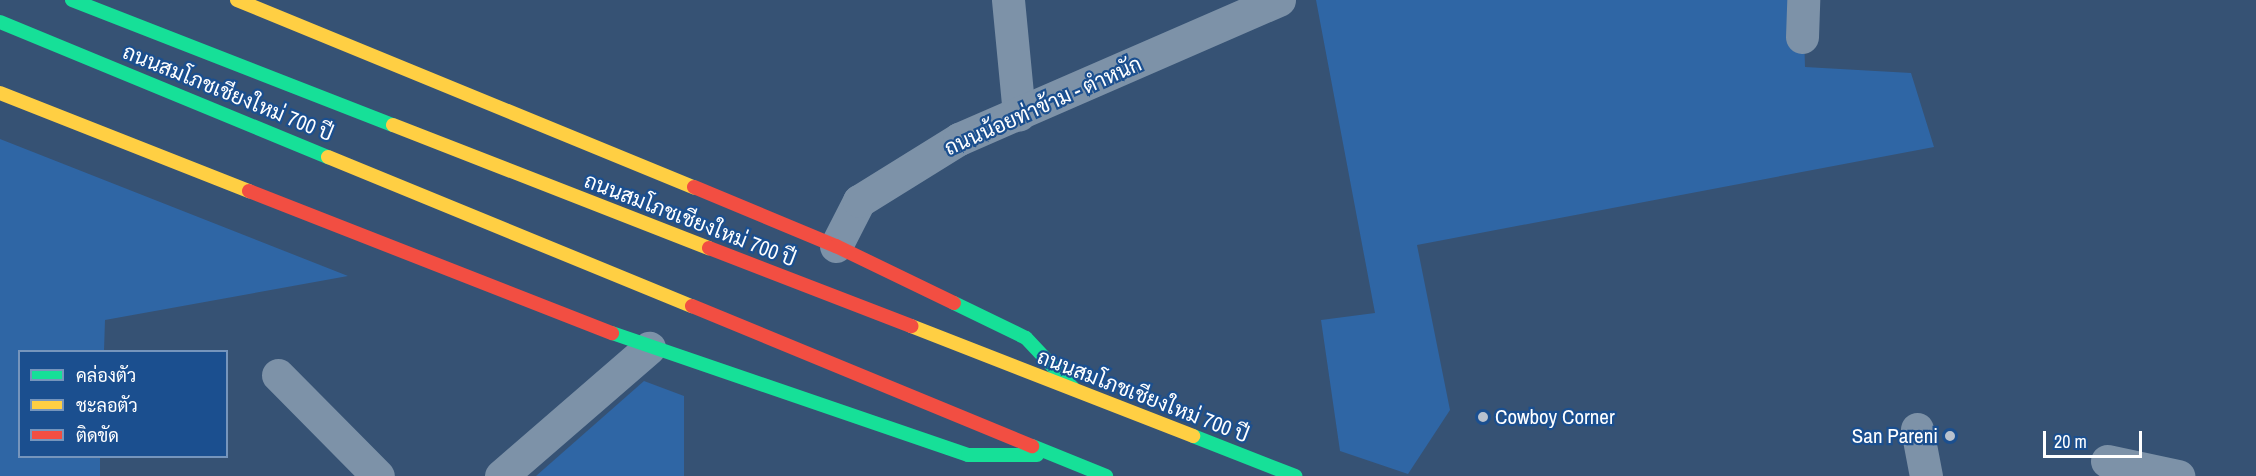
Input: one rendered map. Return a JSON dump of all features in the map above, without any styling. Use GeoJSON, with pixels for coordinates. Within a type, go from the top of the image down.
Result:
{"type":"FeatureCollection","features":[{"type":"Feature","properties":{"kind":"main road","name":"ถนนสมโภชเชียงใหม่ 700 ปี"},"geometry":{"type":"LineString","coordinates":[[72,0],[1078,394],[1295,476]]}},
{"type":"Feature","properties":{"kind":"main road"},"geometry":{"type":"LineString","coordinates":[[237,0],[836,246],[1026,338],[1078,394]]}},
{"type":"Feature","properties":{"kind":"main road","name":"ถนนสมโภชเชียงใหม่ 700 ปี"},"geometry":{"type":"LineString","coordinates":[[0,22],[1106,476]]}},
{"type":"Feature","properties":{"kind":"main road"},"geometry":{"type":"LineString","coordinates":[[0,93],[649,348],[968,454],[1054,456]]}},
{"type":"Feature","properties":{"kind":"street"},"geometry":{"type":"LineString","coordinates":[[1008,0],[1019,114]]}},
{"type":"Feature","properties":{"kind":"street","name":"ถนนน้อยท่าข้าม - ตำหนัก"},"geometry":{"type":"LineString","coordinates":[[836,246],[859,201],[959,139],[1279,0]]}},
{"type":"Feature","properties":{"kind":"street"},"geometry":{"type":"LineString","coordinates":[[1802,37],[1803,0]]}},
{"type":"Feature","properties":{"kind":"street"},"geometry":{"type":"LineString","coordinates":[[501,476],[649,348]]}},
{"type":"Feature","properties":{"kind":"street"},"geometry":{"type":"LineString","coordinates":[[278,375],[378,476]]}},
{"type":"Feature","properties":{"kind":"street"},"geometry":{"type":"LineString","coordinates":[[1917,429],[1926,476]]}},
{"type":"Feature","properties":{"kind":"street"},"geometry":{"type":"LineString","coordinates":[[2107,461],[2178,476]]}},
{"type":"Feature","properties":{"kind":"shaded area"},"geometry":{"type":"Polygon","coordinates":[[[1316,0],[1803,0],[1805,67],[1911,73],[1934,147],[1417,245],[1450,410],[1408,474],[1340,451],[1321,320],[1375,313],[1316,0]]]}},
{"type":"Feature","properties":{"kind":"shaded area"},"geometry":{"type":"Polygon","coordinates":[[[0,139],[348,276],[105,320],[104,350],[18,350],[18,458],[100,458],[100,476],[0,476],[0,139]]]}},
{"type":"Feature","properties":{"kind":"shaded area"},"geometry":{"type":"Polygon","coordinates":[[[644,381],[684,396],[684,476],[536,476],[644,381]]]}},
{"type":"Feature","properties":{"kind":"traffic: fast"},"geometry":{"type":"LineString","coordinates":[[72,0],[393,125]]}},
{"type":"Feature","properties":{"kind":"traffic: fast"},"geometry":{"type":"LineString","coordinates":[[0,22],[328,157]]}},
{"type":"Feature","properties":{"kind":"traffic: fast"},"geometry":{"type":"LineString","coordinates":[[954,303],[1026,338],[1073,388]]}},
{"type":"Feature","properties":{"kind":"traffic: fast"},"geometry":{"type":"LineString","coordinates":[[612,333],[968,455],[1037,455]]}},
{"type":"Feature","properties":{"kind":"traffic: fast"},"geometry":{"type":"LineString","coordinates":[[1193,436],[1295,476]]}},
{"type":"Feature","properties":{"kind":"traffic: fast"},"geometry":{"type":"LineString","coordinates":[[1032,446],[1106,476]]}},
{"type":"Feature","properties":{"kind":"traffic: slow"},"geometry":{"type":"LineString","coordinates":[[237,0],[694,187]]}},
{"type":"Feature","properties":{"kind":"traffic: slow"},"geometry":{"type":"LineString","coordinates":[[0,93],[249,191]]}},
{"type":"Feature","properties":{"kind":"traffic: slow"},"geometry":{"type":"LineString","coordinates":[[393,125],[709,248]]}},
{"type":"Feature","properties":{"kind":"traffic: slow"},"geometry":{"type":"LineString","coordinates":[[328,157],[692,306]]}},
{"type":"Feature","properties":{"kind":"traffic: slow"},"geometry":{"type":"LineString","coordinates":[[911,326],[1193,436]]}},
{"type":"Feature","properties":{"kind":"traffic: jam"},"geometry":{"type":"LineString","coordinates":[[694,187],[836,246],[954,303]]}},
{"type":"Feature","properties":{"kind":"traffic: jam"},"geometry":{"type":"LineString","coordinates":[[249,191],[612,333]]}},
{"type":"Feature","properties":{"kind":"traffic: jam"},"geometry":{"type":"LineString","coordinates":[[709,248],[911,326]]}},
{"type":"Feature","properties":{"kind":"traffic: jam"},"geometry":{"type":"LineString","coordinates":[[692,306],[1032,446]]}},
{"type":"Feature","properties":{"kind":"place","name":"Cowboy Corner"},"geometry":{"type":"Point","coordinates":[1483,417]}},
{"type":"Feature","properties":{"kind":"place","name":"San Pareni"},"geometry":{"type":"Point","coordinates":[1950,436]}}]}
